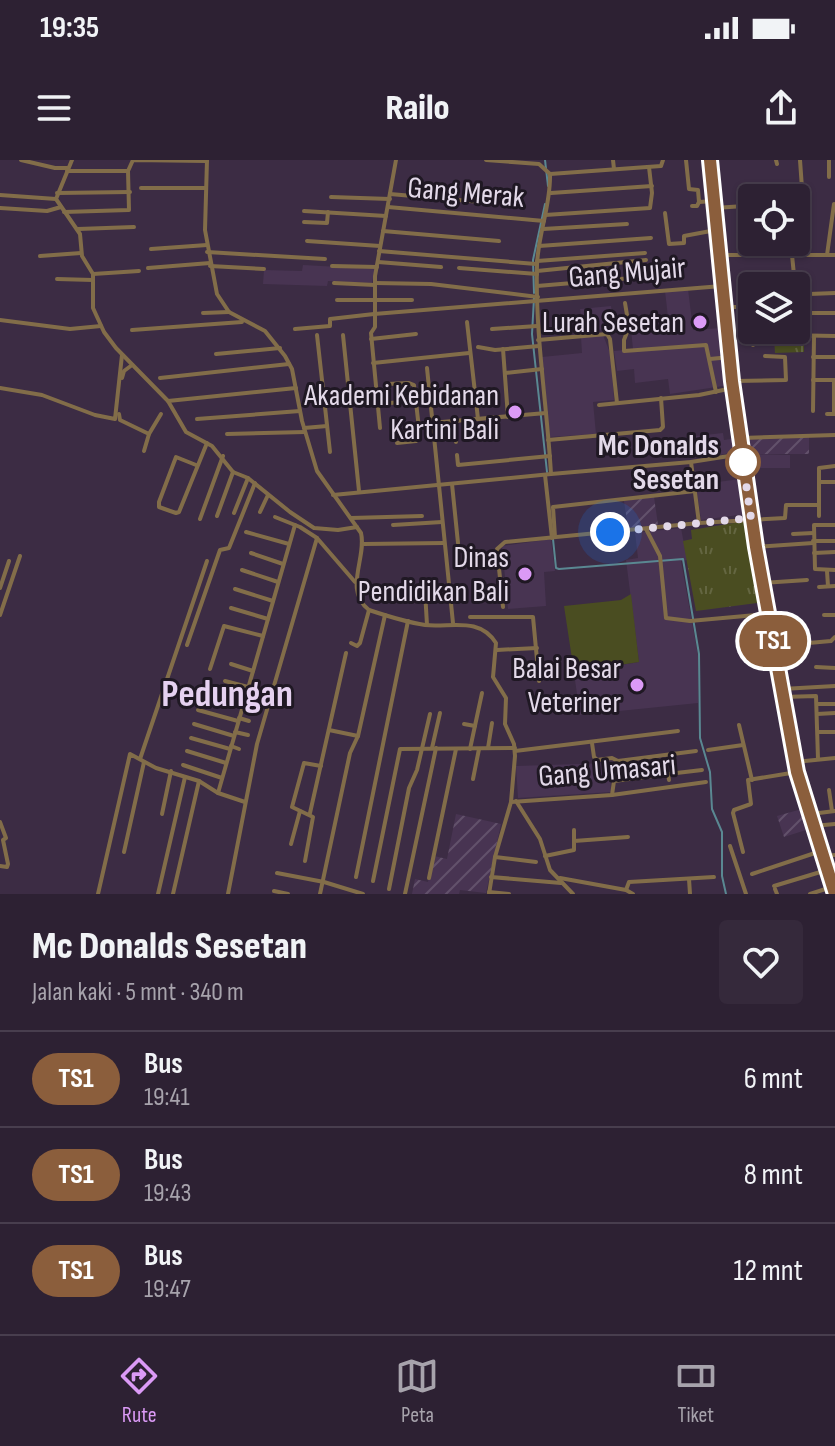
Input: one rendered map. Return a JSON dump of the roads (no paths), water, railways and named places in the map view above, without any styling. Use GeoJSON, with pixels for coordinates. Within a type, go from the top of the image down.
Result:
{"type":"FeatureCollection","features":[{"type":"Feature","properties":{"kind":"main road"},"geometry":{"type":"LineString","coordinates":[[710,160],[733,385],[762,583],[797,772],[833,884]]}},
{"type":"Feature","properties":{"kind":"street"},"geometry":{"type":"LineString","coordinates":[[23,160],[65,169],[128,171]]}},
{"type":"Feature","properties":{"kind":"street"},"geometry":{"type":"LineString","coordinates":[[72,160],[65,169],[56,196],[78,229],[79,254],[93,277],[93,308],[122,359],[168,401],[186,432],[223,456],[233,472],[248,478],[314,528],[338,530],[358,527]]}},
{"type":"Feature","properties":{"kind":"street"},"geometry":{"type":"LineString","coordinates":[[0,208],[128,211],[128,171],[133,160],[207,161],[207,252],[217,294],[229,312],[265,331],[290,364],[317,471],[358,527],[364,544],[356,574],[360,601],[369,610],[385,615],[427,625],[453,623],[476,627],[494,639],[497,650],[493,677],[506,698],[505,724],[513,748],[514,801],[495,857],[489,893],[509,894]]}},
{"type":"Feature","properties":{"kind":"street"},"geometry":{"type":"LineString","coordinates":[[380,428],[371,339],[377,265],[396,160]]}},
{"type":"Feature","properties":{"kind":"street"},"geometry":{"type":"LineString","coordinates":[[486,160],[539,164],[548,172],[551,193],[542,220],[543,229],[535,263],[534,326],[548,440],[553,538]]}},
{"type":"Feature","properties":{"kind":"street"},"geometry":{"type":"LineString","coordinates":[[613,160],[614,169]]}},
{"type":"Feature","properties":{"kind":"street"},"geometry":{"type":"LineString","coordinates":[[548,172],[649,167],[662,165],[663,160]]}},
{"type":"Feature","properties":{"kind":"street"},"geometry":{"type":"LineString","coordinates":[[686,160],[689,187],[698,191],[699,202],[697,206],[692,206]]}},
{"type":"Feature","properties":{"kind":"street"},"geometry":{"type":"LineString","coordinates":[[800,160],[802,184]]}},
{"type":"Feature","properties":{"kind":"street"},"geometry":{"type":"LineString","coordinates":[[829,160],[829,177]]}},
{"type":"Feature","properties":{"kind":"street"},"geometry":{"type":"LineString","coordinates":[[551,193],[652,186],[649,167]]}},
{"type":"Feature","properties":{"kind":"street","name":"Gang Merak"},"geometry":{"type":"LineString","coordinates":[[388,207],[542,220],[648,209],[651,207],[652,186]]}},
{"type":"Feature","properties":{"kind":"street"},"geometry":{"type":"LineString","coordinates":[[141,188],[205,188]]}},
{"type":"Feature","properties":{"kind":"street"},"geometry":{"type":"LineString","coordinates":[[0,195],[130,192]]}},
{"type":"Feature","properties":{"kind":"street"},"geometry":{"type":"LineString","coordinates":[[331,197],[481,202]]}},
{"type":"Feature","properties":{"kind":"street"},"geometry":{"type":"LineString","coordinates":[[699,202],[738,206]]}},
{"type":"Feature","properties":{"kind":"street"},"geometry":{"type":"LineString","coordinates":[[827,255],[834,204]]}},
{"type":"Feature","properties":{"kind":"street"},"geometry":{"type":"LineString","coordinates":[[304,211],[386,216]]}},
{"type":"Feature","properties":{"kind":"street"},"geometry":{"type":"LineString","coordinates":[[304,222],[327,223],[328,212]]}},
{"type":"Feature","properties":{"kind":"street"},"geometry":{"type":"LineString","coordinates":[[665,213],[669,244],[684,243],[684,236],[716,230]]}},
{"type":"Feature","properties":{"kind":"street"},"geometry":{"type":"LineString","coordinates":[[543,229],[627,224]]}},
{"type":"Feature","properties":{"kind":"street"},"geometry":{"type":"LineString","coordinates":[[78,229],[134,227]]}},
{"type":"Feature","properties":{"kind":"street"},"geometry":{"type":"LineString","coordinates":[[383,231],[497,241]]}},
{"type":"Feature","properties":{"kind":"street"},"geometry":{"type":"LineString","coordinates":[[539,246],[651,238]]}},
{"type":"Feature","properties":{"kind":"street"},"geometry":{"type":"LineString","coordinates":[[307,241],[535,263],[645,253]]}},
{"type":"Feature","properties":{"kind":"street"},"geometry":{"type":"LineString","coordinates":[[151,249],[207,245]]}},
{"type":"Feature","properties":{"kind":"street"},"geometry":{"type":"LineString","coordinates":[[207,252],[325,259]]}},
{"type":"Feature","properties":{"kind":"street"},"geometry":{"type":"LineString","coordinates":[[40,256],[79,254]]}},
{"type":"Feature","properties":{"kind":"street"},"geometry":{"type":"LineString","coordinates":[[719,255],[738,255]]}},
{"type":"Feature","properties":{"kind":"street"},"geometry":{"type":"LineString","coordinates":[[810,255],[835,255]]}},
{"type":"Feature","properties":{"kind":"street"},"geometry":{"type":"LineString","coordinates":[[459,268],[536,273],[646,260]]}},
{"type":"Feature","properties":{"kind":"street"},"geometry":{"type":"LineString","coordinates":[[148,268],[210,265],[264,269]]}},
{"type":"Feature","properties":{"kind":"street"},"geometry":{"type":"LineString","coordinates":[[332,266],[441,267]]}},
{"type":"Feature","properties":{"kind":"street"},"geometry":{"type":"LineString","coordinates":[[57,279],[139,271]]}},
{"type":"Feature","properties":{"kind":"street"},"geometry":{"type":"LineString","coordinates":[[537,286],[632,278]]}},
{"type":"Feature","properties":{"kind":"street"},"geometry":{"type":"LineString","coordinates":[[334,283],[443,285],[536,301]]}},
{"type":"Feature","properties":{"kind":"street","name":"Gang Mujair"},"geometry":{"type":"LineString","coordinates":[[536,301],[722,286]]}},
{"type":"Feature","properties":{"kind":"street"},"geometry":{"type":"LineString","coordinates":[[810,294],[835,293]]}},
{"type":"Feature","properties":{"kind":"street"},"geometry":{"type":"LineString","coordinates":[[337,300],[412,300]]}},
{"type":"Feature","properties":{"kind":"street"},"geometry":{"type":"LineString","coordinates":[[295,329],[330,326],[330,319],[536,301]]}},
{"type":"Feature","properties":{"kind":"street"},"geometry":{"type":"LineString","coordinates":[[625,303],[629,325],[624,340],[625,352],[704,345],[708,347],[716,392]]}},
{"type":"Feature","properties":{"kind":"street"},"geometry":{"type":"LineString","coordinates":[[724,307],[738,307]]}},
{"type":"Feature","properties":{"kind":"street"},"geometry":{"type":"LineString","coordinates":[[203,313],[229,312]]}},
{"type":"Feature","properties":{"kind":"street"},"geometry":{"type":"LineString","coordinates":[[810,313],[835,313]]}},
{"type":"Feature","properties":{"kind":"street"},"geometry":{"type":"LineString","coordinates":[[0,320],[70,329],[101,326]]}},
{"type":"Feature","properties":{"kind":"street"},"geometry":{"type":"LineString","coordinates":[[132,330],[244,322]]}},
{"type":"Feature","properties":{"kind":"street"},"geometry":{"type":"LineString","coordinates":[[467,322],[478,419]]}},
{"type":"Feature","properties":{"kind":"street"},"geometry":{"type":"LineString","coordinates":[[492,329],[534,326]]}},
{"type":"Feature","properties":{"kind":"street"},"geometry":{"type":"LineString","coordinates":[[478,347],[495,350],[598,333],[608,335],[617,403]]}},
{"type":"Feature","properties":{"kind":"street"},"geometry":{"type":"LineString","coordinates":[[371,339],[416,334]]}},
{"type":"Feature","properties":{"kind":"street"},"geometry":{"type":"LineString","coordinates":[[317,335],[330,452]]}},
{"type":"Feature","properties":{"kind":"street"},"geometry":{"type":"LineString","coordinates":[[343,335],[360,492]]}},
{"type":"Feature","properties":{"kind":"street"},"geometry":{"type":"LineString","coordinates":[[810,335],[835,336]]}},
{"type":"Feature","properties":{"kind":"street"},"geometry":{"type":"LineString","coordinates":[[813,411],[814,336]]}},
{"type":"Feature","properties":{"kind":"street"},"geometry":{"type":"LineString","coordinates":[[216,354],[280,348]]}},
{"type":"Feature","properties":{"kind":"street"},"geometry":{"type":"LineString","coordinates":[[503,349],[508,417]]}},
{"type":"Feature","properties":{"kind":"street"},"geometry":{"type":"LineString","coordinates":[[373,363],[469,353]]}},
{"type":"Feature","properties":{"kind":"street"},"geometry":{"type":"LineString","coordinates":[[599,405],[716,392],[733,385],[786,380],[785,357],[765,356]]}},
{"type":"Feature","properties":{"kind":"street"},"geometry":{"type":"LineString","coordinates":[[710,359],[730,357]]}},
{"type":"Feature","properties":{"kind":"street"},"geometry":{"type":"LineString","coordinates":[[813,357],[835,357]]}},
{"type":"Feature","properties":{"kind":"street"},"geometry":{"type":"LineString","coordinates":[[0,388],[42,395],[95,415],[115,419],[122,359]]}},
{"type":"Feature","properties":{"kind":"street"},"geometry":{"type":"LineString","coordinates":[[160,378],[290,364]]}},
{"type":"Feature","properties":{"kind":"street"},"geometry":{"type":"LineString","coordinates":[[130,366],[122,376],[119,419],[149,434]]}},
{"type":"Feature","properties":{"kind":"street"},"geometry":{"type":"LineString","coordinates":[[427,368],[453,623]]}},
{"type":"Feature","properties":{"kind":"street"},"geometry":{"type":"LineString","coordinates":[[505,373],[539,370]]}},
{"type":"Feature","properties":{"kind":"street"},"geometry":{"type":"LineString","coordinates":[[813,380],[834,380],[835,414],[827,414]]}},
{"type":"Feature","properties":{"kind":"street"},"geometry":{"type":"LineString","coordinates":[[388,384],[413,384],[416,400],[419,439],[397,443]]}},
{"type":"Feature","properties":{"kind":"street"},"geometry":{"type":"LineString","coordinates":[[168,401],[296,388]]}},
{"type":"Feature","properties":{"kind":"street"},"geometry":{"type":"LineString","coordinates":[[548,440],[660,430],[663,427],[661,398]]}},
{"type":"Feature","properties":{"kind":"street"},"geometry":{"type":"LineString","coordinates":[[382,404],[416,400]]}},
{"type":"Feature","properties":{"kind":"street"},"geometry":{"type":"LineString","coordinates":[[197,419],[300,411]]}},
{"type":"Feature","properties":{"kind":"street"},"geometry":{"type":"LineString","coordinates":[[144,451],[149,434],[161,414]]}},
{"type":"Feature","properties":{"kind":"street"},"geometry":{"type":"LineString","coordinates":[[419,424],[543,414]]}},
{"type":"Feature","properties":{"kind":"street"},"geometry":{"type":"LineString","coordinates":[[454,421],[456,442]]}},
{"type":"Feature","properties":{"kind":"street"},"geometry":{"type":"LineString","coordinates":[[227,434],[327,426]]}},
{"type":"Feature","properties":{"kind":"street"},"geometry":{"type":"LineString","coordinates":[[740,438],[835,435]]}},
{"type":"Feature","properties":{"kind":"street"},"geometry":{"type":"LineString","coordinates":[[196,465],[176,457],[159,507],[179,512],[207,443]]}},
{"type":"Feature","properties":{"kind":"street"},"geometry":{"type":"LineString","coordinates":[[332,495],[691,462],[742,454]]}},
{"type":"Feature","properties":{"kind":"street"},"geometry":{"type":"LineString","coordinates":[[457,455],[458,465],[547,457]]}},
{"type":"Feature","properties":{"kind":"street"},"geometry":{"type":"LineString","coordinates":[[200,519],[223,456]]}},
{"type":"Feature","properties":{"kind":"street"},"geometry":{"type":"LineString","coordinates":[[691,462],[699,523]]}},
{"type":"Feature","properties":{"kind":"street"},"geometry":{"type":"LineString","coordinates":[[819,516],[820,467],[835,466]]}},
{"type":"Feature","properties":{"kind":"street"},"geometry":{"type":"LineString","coordinates":[[217,516],[233,472]]}},
{"type":"Feature","properties":{"kind":"street"},"geometry":{"type":"LineString","coordinates":[[234,513],[248,478]]}},
{"type":"Feature","properties":{"kind":"street"},"geometry":{"type":"LineString","coordinates":[[819,482],[835,482]]}},
{"type":"Feature","properties":{"kind":"street"},"geometry":{"type":"LineString","coordinates":[[227,549],[255,483]]}},
{"type":"Feature","properties":{"kind":"street"},"geometry":{"type":"LineString","coordinates":[[452,484],[458,543]]}},
{"type":"Feature","properties":{"kind":"street"},"geometry":{"type":"LineString","coordinates":[[551,514],[556,506],[695,491]]}},
{"type":"Feature","properties":{"kind":"street"},"geometry":{"type":"LineString","coordinates":[[260,512],[268,495]]}},
{"type":"Feature","properties":{"kind":"street"},"geometry":{"type":"LineString","coordinates":[[503,607],[499,547],[505,542],[751,518],[785,518],[787,505],[819,505]]}},
{"type":"Feature","properties":{"kind":"street"},"geometry":{"type":"LineString","coordinates":[[351,518],[422,516]]}},
{"type":"Feature","properties":{"kind":"street"},"geometry":{"type":"LineString","coordinates":[[275,517],[317,538],[356,584]]}},
{"type":"Feature","properties":{"kind":"street"},"geometry":{"type":"LineString","coordinates":[[393,525],[442,522]]}},
{"type":"Feature","properties":{"kind":"street"},"geometry":{"type":"LineString","coordinates":[[218,793],[295,525]]}},
{"type":"Feature","properties":{"kind":"street"},"geometry":{"type":"LineString","coordinates":[[835,525],[814,525],[813,533],[815,569],[835,570]]}},
{"type":"Feature","properties":{"kind":"street"},"geometry":{"type":"LineString","coordinates":[[646,529],[660,556],[666,618],[690,621],[768,614]]}},
{"type":"Feature","properties":{"kind":"street"},"geometry":{"type":"LineString","coordinates":[[246,532],[289,544]]}},
{"type":"Feature","properties":{"kind":"street"},"geometry":{"type":"LineString","coordinates":[[793,534],[813,533]]}},
{"type":"Feature","properties":{"kind":"street"},"geometry":{"type":"LineString","coordinates":[[228,894],[257,744],[317,538]]}},
{"type":"Feature","properties":{"kind":"street"},"geometry":{"type":"LineString","coordinates":[[756,547],[835,541]]}},
{"type":"Feature","properties":{"kind":"street"},"geometry":{"type":"LineString","coordinates":[[364,544],[444,543]]}},
{"type":"Feature","properties":{"kind":"street"},"geometry":{"type":"LineString","coordinates":[[187,645],[220,550],[236,551]]}},
{"type":"Feature","properties":{"kind":"street"},"geometry":{"type":"LineString","coordinates":[[814,553],[835,552]]}},
{"type":"Feature","properties":{"kind":"street"},"geometry":{"type":"LineString","coordinates":[[251,553],[283,564]]}},
{"type":"Feature","properties":{"kind":"street"},"geometry":{"type":"LineString","coordinates":[[0,615],[20,556]]}},
{"type":"Feature","properties":{"kind":"street"},"geometry":{"type":"LineString","coordinates":[[0,588],[9,561]]}},
{"type":"Feature","properties":{"kind":"street"},"geometry":{"type":"LineString","coordinates":[[124,852],[142,760],[207,561]]}},
{"type":"Feature","properties":{"kind":"street"},"geometry":{"type":"LineString","coordinates":[[242,570],[278,582]]}},
{"type":"Feature","properties":{"kind":"street"},"geometry":{"type":"LineString","coordinates":[[827,571],[828,586]]}},
{"type":"Feature","properties":{"kind":"street"},"geometry":{"type":"LineString","coordinates":[[762,583],[807,580]]}},
{"type":"Feature","properties":{"kind":"street"},"geometry":{"type":"LineString","coordinates":[[819,587],[835,586]]}},
{"type":"Feature","properties":{"kind":"street"},"geometry":{"type":"LineString","coordinates":[[235,589],[273,601]]}},
{"type":"Feature","properties":{"kind":"street"},"geometry":{"type":"LineString","coordinates":[[425,591],[427,625]]}},
{"type":"Feature","properties":{"kind":"street"},"geometry":{"type":"LineString","coordinates":[[231,608],[268,619]]}},
{"type":"Feature","properties":{"kind":"street"},"geometry":{"type":"LineString","coordinates":[[351,643],[357,646],[360,643],[369,610]]}},
{"type":"Feature","properties":{"kind":"street"},"geometry":{"type":"LineString","coordinates":[[320,894],[350,753],[358,736],[385,615]]}},
{"type":"Feature","properties":{"kind":"street"},"geometry":{"type":"LineString","coordinates":[[824,615],[835,615]]}},
{"type":"Feature","properties":{"kind":"street"},"geometry":{"type":"LineString","coordinates":[[470,617],[530,616],[535,624],[539,681]]}},
{"type":"Feature","properties":{"kind":"street"},"geometry":{"type":"LineString","coordinates":[[356,877],[408,621]]}},
{"type":"Feature","properties":{"kind":"street"},"geometry":{"type":"LineString","coordinates":[[210,669],[224,626],[263,636]]}},
{"type":"Feature","properties":{"kind":"street"},"geometry":{"type":"LineString","coordinates":[[775,646],[831,641],[835,637]]}},
{"type":"Feature","properties":{"kind":"street"},"geometry":{"type":"LineString","coordinates":[[497,650],[537,648]]}},
{"type":"Feature","properties":{"kind":"street"},"geometry":{"type":"LineString","coordinates":[[305,861],[313,817],[310,813],[346,653]]}},
{"type":"Feature","properties":{"kind":"street"},"geometry":{"type":"LineString","coordinates":[[231,664],[253,671]]}},
{"type":"Feature","properties":{"kind":"street"},"geometry":{"type":"LineString","coordinates":[[816,667],[835,668]]}},
{"type":"Feature","properties":{"kind":"street"},"geometry":{"type":"LineString","coordinates":[[225,681],[248,687]]}},
{"type":"Feature","properties":{"kind":"street"},"geometry":{"type":"LineString","coordinates":[[782,689],[835,686]]}},
{"type":"Feature","properties":{"kind":"street"},"geometry":{"type":"LineString","coordinates":[[205,693],[256,703]]}},
{"type":"Feature","properties":{"kind":"street"},"geometry":{"type":"LineString","coordinates":[[470,749],[482,693]]}},
{"type":"Feature","properties":{"kind":"street"},"geometry":{"type":"LineString","coordinates":[[783,697],[815,695],[818,759]]}},
{"type":"Feature","properties":{"kind":"street"},"geometry":{"type":"LineString","coordinates":[[817,704],[835,704]]}},
{"type":"Feature","properties":{"kind":"street"},"geometry":{"type":"LineString","coordinates":[[198,710],[249,721]]}},
{"type":"Feature","properties":{"kind":"street"},"geometry":{"type":"LineString","coordinates":[[405,894],[440,713]]}},
{"type":"Feature","properties":{"kind":"street"},"geometry":{"type":"LineString","coordinates":[[817,714],[835,713]]}},
{"type":"Feature","properties":{"kind":"street"},"geometry":{"type":"LineString","coordinates":[[389,889],[409,788],[430,714]]}},
{"type":"Feature","properties":{"kind":"street"},"geometry":{"type":"LineString","coordinates":[[488,748],[492,723]]}},
{"type":"Feature","properties":{"kind":"street"},"geometry":{"type":"LineString","coordinates":[[194,724],[248,735]]}},
{"type":"Feature","properties":{"kind":"street"},"geometry":{"type":"LineString","coordinates":[[464,724],[475,726]]}},
{"type":"Feature","properties":{"kind":"street"},"geometry":{"type":"LineString","coordinates":[[739,725],[752,780]]}},
{"type":"Feature","properties":{"kind":"street"},"geometry":{"type":"LineString","coordinates":[[329,730],[358,736]]}},
{"type":"Feature","properties":{"kind":"street"},"geometry":{"type":"LineString","coordinates":[[373,881],[400,750],[592,743],[678,731]]}},
{"type":"Feature","properties":{"kind":"street"},"geometry":{"type":"LineString","coordinates":[[818,732],[835,732]]}},
{"type":"Feature","properties":{"kind":"street"},"geometry":{"type":"LineString","coordinates":[[191,738],[239,749]]}},
{"type":"Feature","properties":{"kind":"street"},"geometry":{"type":"LineString","coordinates":[[592,743],[597,760],[612,758],[618,761],[696,751]]}},
{"type":"Feature","properties":{"kind":"street"},"geometry":{"type":"LineString","coordinates":[[708,750],[743,745]]}},
{"type":"Feature","properties":{"kind":"street"},"geometry":{"type":"LineString","coordinates":[[429,878],[456,749]]}},
{"type":"Feature","properties":{"kind":"street"},"geometry":{"type":"LineString","coordinates":[[473,779],[479,749]]}},
{"type":"Feature","properties":{"kind":"street"},"geometry":{"type":"LineString","coordinates":[[187,751],[234,763]]}},
{"type":"Feature","properties":{"kind":"street"},"geometry":{"type":"LineString","coordinates":[[98,894],[130,754],[159,769],[199,781],[218,793],[245,802]]}},
{"type":"Feature","properties":{"kind":"street"},"geometry":{"type":"LineString","coordinates":[[795,762],[835,758]]}},
{"type":"Feature","properties":{"kind":"street"},"geometry":{"type":"LineString","coordinates":[[310,813],[292,807],[304,763],[321,766]]}},
{"type":"Feature","properties":{"kind":"street"},"geometry":{"type":"LineString","coordinates":[[183,765],[225,777]]}},
{"type":"Feature","properties":{"kind":"street"},"geometry":{"type":"LineString","coordinates":[[612,795],[614,781],[668,777],[702,770]]}},
{"type":"Feature","properties":{"kind":"street"},"geometry":{"type":"LineString","coordinates":[[162,814],[171,771]]}},
{"type":"Feature","properties":{"kind":"street"},"geometry":{"type":"LineString","coordinates":[[743,852],[733,812],[751,804],[748,780],[797,772]]}},
{"type":"Feature","properties":{"kind":"street"},"geometry":{"type":"LineString","coordinates":[[158,894],[185,777]]}},
{"type":"Feature","properties":{"kind":"street"},"geometry":{"type":"LineString","coordinates":[[173,894],[199,781]]}},
{"type":"Feature","properties":{"kind":"street","name":"Gang Umasari"},"geometry":{"type":"LineString","coordinates":[[514,801],[612,795],[706,782]]}},
{"type":"Feature","properties":{"kind":"street"},"geometry":{"type":"LineString","coordinates":[[809,815],[833,811],[829,790]]}},
{"type":"Feature","properties":{"kind":"street"},"geometry":{"type":"LineString","coordinates":[[514,801],[540,839],[550,870],[573,894]]}},
{"type":"Feature","properties":{"kind":"street"},"geometry":{"type":"LineString","coordinates":[[291,844],[300,811]]}},
{"type":"Feature","properties":{"kind":"street"},"geometry":{"type":"LineString","coordinates":[[0,822],[6,838],[2,840],[8,866],[0,866]]}},
{"type":"Feature","properties":{"kind":"street"},"geometry":{"type":"LineString","coordinates":[[812,826],[835,824]]}},
{"type":"Feature","properties":{"kind":"street"},"geometry":{"type":"LineString","coordinates":[[545,856],[572,851],[575,848],[574,830]]}},
{"type":"Feature","properties":{"kind":"street"},"geometry":{"type":"LineString","coordinates":[[574,841],[628,837]]}},
{"type":"Feature","properties":{"kind":"street"},"geometry":{"type":"LineString","coordinates":[[730,846],[746,894]]}},
{"type":"Feature","properties":{"kind":"street"},"geometry":{"type":"LineString","coordinates":[[752,874],[822,854],[835,855]]}},
{"type":"Feature","properties":{"kind":"street"},"geometry":{"type":"LineString","coordinates":[[495,857],[536,862]]}},
{"type":"Feature","properties":{"kind":"street"},"geometry":{"type":"LineString","coordinates":[[776,890],[827,870]]}},
{"type":"Feature","properties":{"kind":"street"},"geometry":{"type":"LineString","coordinates":[[277,873],[324,882],[363,894]]}},
{"type":"Feature","properties":{"kind":"street"},"geometry":{"type":"LineString","coordinates":[[491,877],[563,883]]}},
{"type":"Feature","properties":{"kind":"street"},"geometry":{"type":"LineString","coordinates":[[626,890],[629,882],[714,877]]}},
{"type":"Feature","properties":{"kind":"street"},"geometry":{"type":"LineString","coordinates":[[558,878],[626,890],[633,894]]}},
{"type":"Feature","properties":{"kind":"street"},"geometry":{"type":"LineString","coordinates":[[689,879],[690,894]]}},
{"type":"Feature","properties":{"kind":"street"},"geometry":{"type":"LineString","coordinates":[[810,894],[833,884]]}},
{"type":"Feature","properties":{"kind":"street"},"geometry":{"type":"LineString","coordinates":[[274,891],[288,894]]}},
{"type":"Feature","properties":{"kind":"waterway"},"geometry":{"type":"LineString","coordinates":[[545,160],[548,186]]}},
{"type":"Feature","properties":{"kind":"waterway"},"geometry":{"type":"LineString","coordinates":[[534,293],[533,260],[545,204]]}},
{"type":"Feature","properties":{"kind":"waterway"},"geometry":{"type":"LineString","coordinates":[[534,298],[532,334],[547,472]]}},
{"type":"Feature","properties":{"kind":"waterway"},"geometry":{"type":"LineString","coordinates":[[553,539],[556,568],[559,569],[683,559],[699,654],[700,738],[710,772],[712,809],[722,832],[722,876],[726,894]]}},
{"type":"Feature","properties":{"kind":"place","name":"Lurah Sesetan"},"geometry":{"type":"Point","coordinates":[700,322]}},
{"type":"Feature","properties":{"kind":"place","name":"Akademi Kebidanan Kartini Bali"},"geometry":{"type":"Point","coordinates":[515,412]}},
{"type":"Feature","properties":{"kind":"place","name":"Mc Donalds Sesetan"},"geometry":{"type":"Point","coordinates":[743,462]}},
{"type":"Feature","properties":{"kind":"place","name":"Dinas Pendidikan Bali"},"geometry":{"type":"Point","coordinates":[525,574]}},
{"type":"Feature","properties":{"kind":"place","name":"Balai Besar Veteriner"},"geometry":{"type":"Point","coordinates":[637,685]}},
{"type":"Feature","properties":{"kind":"district","name":"Pedungan"},"geometry":{"type":"Point","coordinates":[227,693]}}]}
